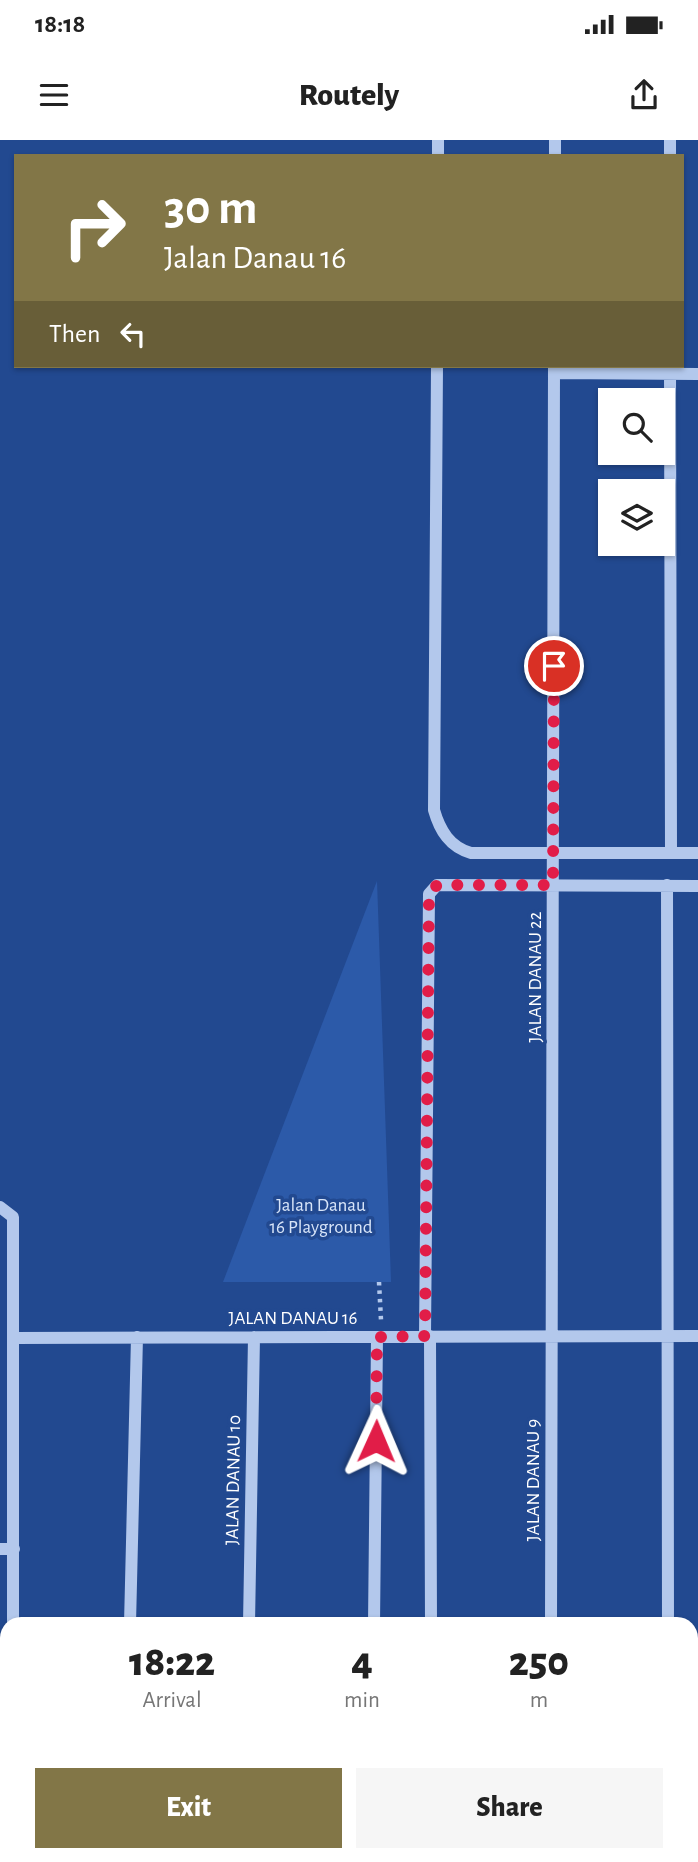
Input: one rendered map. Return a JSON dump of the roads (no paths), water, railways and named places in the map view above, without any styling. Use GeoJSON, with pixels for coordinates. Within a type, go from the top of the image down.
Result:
{"type":"FeatureCollection","features":[{"type":"Feature","properties":{"kind":"street"},"geometry":{"type":"LineString","coordinates":[[437,368],[434,810],[437,821],[449,841],[471,853],[698,853]]}},
{"type":"Feature","properties":{"kind":"street"},"geometry":{"type":"LineString","coordinates":[[554,370],[670,370],[698,374]]}},
{"type":"Feature","properties":{"kind":"street","name":"JALAN DANAU 22"},"geometry":{"type":"LineString","coordinates":[[553,1336],[554,370]]}},
{"type":"Feature","properties":{"kind":"street"},"geometry":{"type":"LineString","coordinates":[[670,370],[671,853]]}},
{"type":"Feature","properties":{"kind":"street"},"geometry":{"type":"LineString","coordinates":[[431,1617],[428,1336],[429,894],[437,885],[698,886]]}},
{"type":"Feature","properties":{"kind":"street"},"geometry":{"type":"LineString","coordinates":[[667,886],[668,1617]]}},
{"type":"Feature","properties":{"kind":"street"},"geometry":{"type":"LineString","coordinates":[[0,1207],[13,1217],[13,1617]]}},
{"type":"Feature","properties":{"kind":"street","name":"JALAN DANAU 9"},"geometry":{"type":"LineString","coordinates":[[551,1617],[553,1336]]}},
{"type":"Feature","properties":{"kind":"street","name":"JALAN DANAU 16"},"geometry":{"type":"LineString","coordinates":[[14,1338],[698,1336]]}},
{"type":"Feature","properties":{"kind":"street"},"geometry":{"type":"LineString","coordinates":[[130,1617],[137,1337]]}},
{"type":"Feature","properties":{"kind":"street","name":"JALAN DANAU 10"},"geometry":{"type":"LineString","coordinates":[[249,1617],[254,1337]]}},
{"type":"Feature","properties":{"kind":"street"},"geometry":{"type":"LineString","coordinates":[[374,1617],[379,1337]]}},
{"type":"Feature","properties":{"kind":"street"},"geometry":{"type":"LineString","coordinates":[[0,1549],[14,1549]]}},
{"type":"Feature","properties":{"kind":"park label","name":"Jalan Danau 16 Playground"},"geometry":{"type":"Point","coordinates":[321,1215]}}]}
